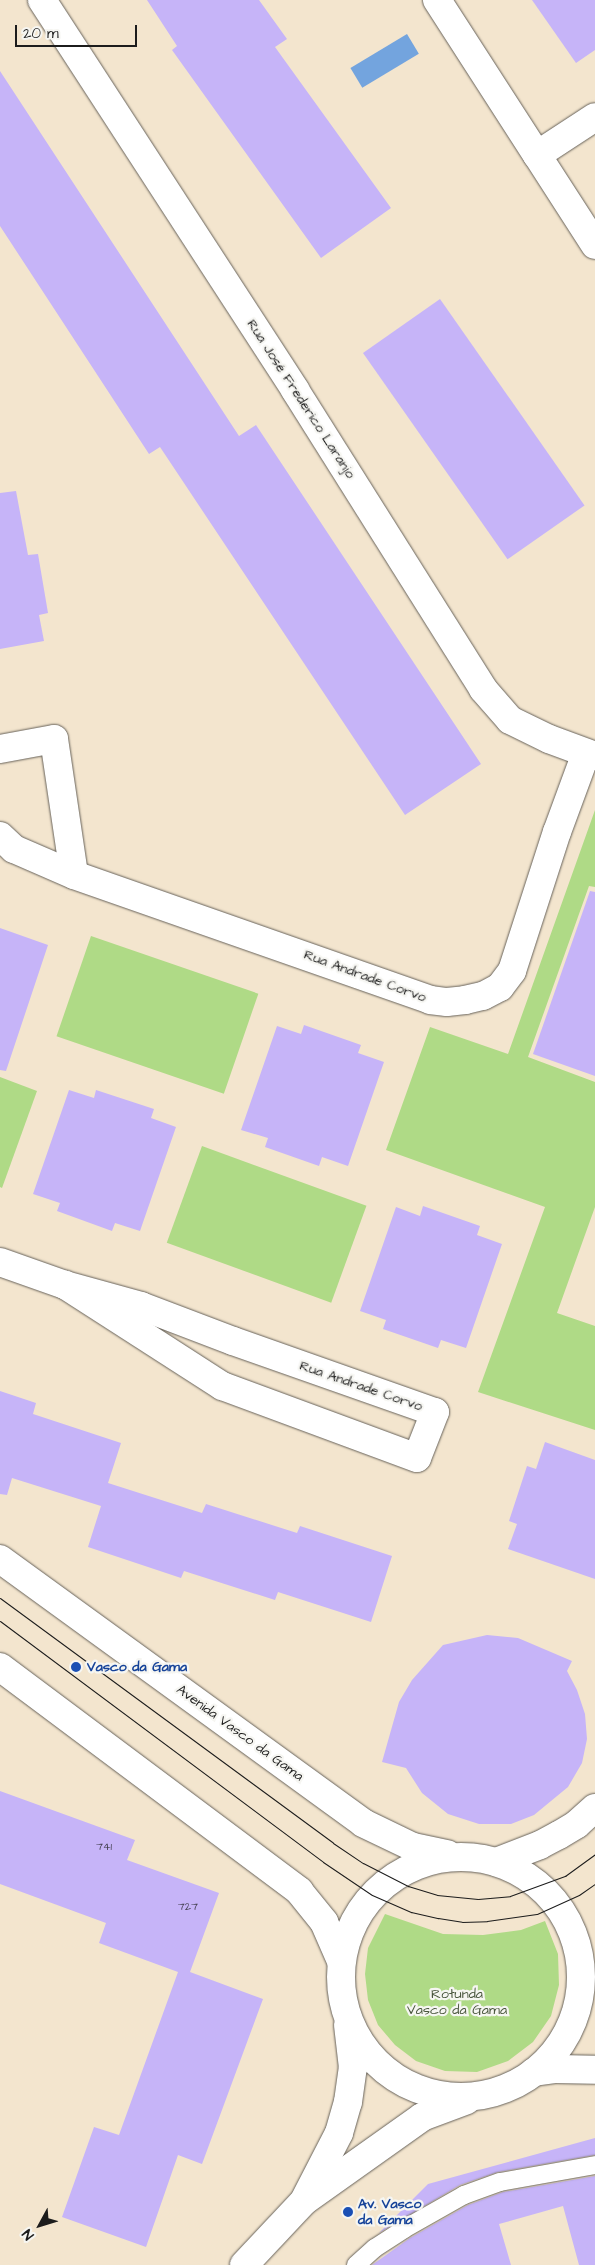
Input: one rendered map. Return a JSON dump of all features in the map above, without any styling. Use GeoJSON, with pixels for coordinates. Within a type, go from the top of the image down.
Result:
{"type":"FeatureCollection","features":[{"type":"Feature","properties":{"kind":"street","name":"Rua José Frederico Laranjo"},"geometry":{"type":"LineString","coordinates":[[42,0],[295,390],[483,689],[510,720],[528,731],[591,755]]}},
{"type":"Feature","properties":{"kind":"street"},"geometry":{"type":"LineString","coordinates":[[437,0],[594,242]]}},
{"type":"Feature","properties":{"kind":"street"},"geometry":{"type":"LineString","coordinates":[[537,155],[595,117]]}},
{"type":"Feature","properties":{"kind":"street"},"geometry":{"type":"LineString","coordinates":[[0,749],[54,739],[74,875]]}},
{"type":"Feature","properties":{"kind":"street","name":"Rua Andrade Corvo"},"geometry":{"type":"LineString","coordinates":[[0,836],[14,849],[74,875],[430,1000],[447,1002],[483,996],[500,986],[512,971],[557,832],[591,755]]}},
{"type":"Feature","properties":{"kind":"street","name":"Rua Andrade Corvo"},"geometry":{"type":"LineString","coordinates":[[0,1262],[65,1285],[141,1306],[233,1341],[435,1412],[417,1458],[222,1386],[65,1285]]}},
{"type":"Feature","properties":{"kind":"street","name":"Avenida Vasco da Gama"},"geometry":{"type":"LineString","coordinates":[[0,1559],[363,1823],[413,1846],[440,1853],[484,1859]]}},
{"type":"Feature","properties":{"kind":"street"},"geometry":{"type":"LineString","coordinates":[[0,1667],[299,1891],[324,1922],[341,1961]]}},
{"type":"Feature","properties":{"kind":"street"},"geometry":{"type":"LineString","coordinates":[[304,2200],[339,2133],[348,2102],[353,2068],[341,1986],[341,1961],[352,1925],[372,1895],[391,1878],[416,1865],[440,1859],[484,1859],[559,1836],[595,1808]]}},
{"type":"Feature","properties":{"kind":"street"},"geometry":{"type":"LineString","coordinates":[[484,1859],[519,1872],[539,1886],[557,1904],[570,1929],[588,1975]]}},
{"type":"Feature","properties":{"kind":"street"},"geometry":{"type":"LineString","coordinates":[[244,2265],[304,2200],[422,2117],[508,2087],[534,2072],[555,2052],[570,2028],[588,1975],[595,1942]]}},
{"type":"Feature","properties":{"kind":"street"},"geometry":{"type":"LineString","coordinates":[[346,2012],[361,2043],[384,2069],[413,2087],[446,2096],[480,2096]]}},
{"type":"Feature","properties":{"kind":"street"},"geometry":{"type":"LineString","coordinates":[[534,2072],[556,2069],[595,2070]]}},
{"type":"Feature","properties":{"kind":"lane"},"geometry":{"type":"LineString","coordinates":[[356,2265],[375,2248],[404,2229],[464,2195],[500,2182],[595,2165]]}},
{"type":"Feature","properties":{"kind":"green space"},"geometry":{"type":"Polygon","coordinates":[[[595,810],[595,887],[589,886],[528,1057],[595,1082],[595,1207],[557,1313],[595,1326],[595,1430],[478,1392],[545,1207],[386,1150],[430,1027],[508,1054],[595,810]]]}},
{"type":"Feature","properties":{"kind":"green space"},"geometry":{"type":"Polygon","coordinates":[[[91,936],[258,994],[224,1094],[56,1036],[91,936]]]}},
{"type":"Feature","properties":{"kind":"green space"},"geometry":{"type":"Polygon","coordinates":[[[0,1077],[37,1091],[2,1188],[0,1187],[0,1077]]]}},
{"type":"Feature","properties":{"kind":"green space"},"geometry":{"type":"Polygon","coordinates":[[[202,1146],[366,1206],[331,1303],[167,1243],[202,1146]]]}},
{"type":"Feature","properties":{"kind":"green space","name":"Rotunda Vasco da Gama"},"geometry":{"type":"Polygon","coordinates":[[[385,1914],[443,1934],[483,1935],[521,1930],[545,1921],[558,1954],[559,1985],[551,2016],[533,2042],[508,2061],[477,2072],[445,2071],[416,2061],[395,2045],[378,2025],[368,2000],[365,1974],[368,1948],[385,1914]]]}},
{"type":"Feature","properties":{"kind":"water"},"geometry":{"type":"Polygon","coordinates":[[[407,34],[419,54],[362,88],[350,68],[407,34]]]}},
{"type":"Feature","properties":{"kind":"building"},"geometry":{"type":"Polygon","coordinates":[[[147,0],[259,0],[287,39],[275,47],[391,208],[321,258],[172,50],[177,46],[147,0]]]}},
{"type":"Feature","properties":{"kind":"building"},"geometry":{"type":"Polygon","coordinates":[[[532,0],[595,0],[595,50],[576,63],[532,0]]]}},
{"type":"Feature","properties":{"kind":"building"},"geometry":{"type":"Polygon","coordinates":[[[0,71],[239,436],[256,425],[481,764],[405,815],[160,447],[149,454],[0,226],[0,71]]]}},
{"type":"Feature","properties":{"kind":"building"},"geometry":{"type":"Polygon","coordinates":[[[440,299],[585,505],[508,559],[363,353],[440,299]]]}},
{"type":"Feature","properties":{"kind":"building"},"geometry":{"type":"Polygon","coordinates":[[[16,491],[28,555],[38,554],[48,613],[39,615],[44,641],[0,649],[0,493],[16,491]]]}},
{"type":"Feature","properties":{"kind":"building"},"geometry":{"type":"Polygon","coordinates":[[[590,891],[595,892],[595,1076],[533,1054],[590,891]]]}},
{"type":"Feature","properties":{"kind":"building"},"geometry":{"type":"Polygon","coordinates":[[[0,928],[48,945],[6,1071],[0,1070],[0,928]]]}},
{"type":"Feature","properties":{"kind":"building"},"geometry":{"type":"Polygon","coordinates":[[[304,1025],[361,1045],[358,1053],[384,1062],[348,1166],[322,1157],[319,1166],[265,1147],[268,1138],[241,1130],[277,1026],[301,1034],[304,1025]]]}},
{"type":"Feature","properties":{"kind":"building"},"geometry":{"type":"Polygon","coordinates":[[[69,1090],[94,1098],[96,1090],[154,1109],[151,1118],[176,1127],[140,1231],[115,1223],[112,1231],[57,1211],[60,1203],[33,1194],[69,1090]]]}},
{"type":"Feature","properties":{"kind":"building"},"geometry":{"type":"Polygon","coordinates":[[[423,1206],[480,1226],[477,1235],[502,1244],[466,1348],[441,1340],[438,1348],[383,1329],[386,1320],[360,1311],[396,1207],[420,1216],[423,1206]]]}},
{"type":"Feature","properties":{"kind":"building"},"geometry":{"type":"Polygon","coordinates":[[[0,1391],[36,1403],[33,1414],[121,1443],[108,1483],[202,1513],[206,1504],[297,1533],[300,1526],[392,1556],[371,1622],[278,1592],[275,1600],[184,1571],[181,1578],[88,1547],[101,1506],[12,1478],[7,1495],[0,1494],[0,1391]]]}},
{"type":"Feature","properties":{"kind":"building"},"geometry":{"type":"Polygon","coordinates":[[[545,1442],[595,1460],[595,1579],[508,1549],[517,1524],[509,1521],[527,1466],[536,1469],[545,1442]]]}},
{"type":"Feature","properties":{"kind":"building"},"geometry":{"type":"Polygon","coordinates":[[[487,1635],[518,1638],[572,1661],[567,1671],[577,1690],[585,1714],[587,1739],[582,1763],[568,1787],[534,1815],[511,1824],[479,1824],[448,1814],[422,1793],[406,1768],[382,1762],[399,1702],[412,1680],[443,1645],[487,1635]]]}},
{"type":"Feature","properties":{"kind":"building"},"geometry":{"type":"Polygon","coordinates":[[[0,1791],[135,1840],[127,1860],[219,1893],[190,1972],[263,1999],[202,2164],[178,2155],[146,2247],[62,2217],[94,2127],[119,2135],[178,1972],[99,1943],[106,1923],[0,1884],[0,1791]]]}},
{"type":"Feature","properties":{"kind":"building"},"geometry":{"type":"Polygon","coordinates":[[[595,2138],[595,2155],[498,2172],[460,2185],[379,2233],[428,2184],[595,2138]]]}},
{"type":"Feature","properties":{"kind":"building"},"geometry":{"type":"Polygon","coordinates":[[[595,2176],[595,2265],[579,2265],[563,2206],[499,2224],[511,2265],[372,2265],[410,2238],[468,2205],[503,2192],[595,2176]]]}},
{"type":"Feature","properties":{"kind":"tram line"},"geometry":{"type":"LineString","coordinates":[[0,1598],[333,1843],[363,1863],[408,1886],[437,1895],[478,1899],[510,1896],[565,1876],[595,1854]]}},
{"type":"Feature","properties":{"kind":"tram line"},"geometry":{"type":"LineString","coordinates":[[0,1621],[323,1862],[372,1895],[411,1912],[462,1922],[487,1921],[537,1914],[579,1895],[595,1884]]}},
{"type":"Feature","properties":{"kind":"place","name":"Vasco da Gama"},"geometry":{"type":"Point","coordinates":[76,1667]}},
{"type":"Feature","properties":{"kind":"place","name":"Av. Vasco da Gama"},"geometry":{"type":"Point","coordinates":[348,2212]}}]}
